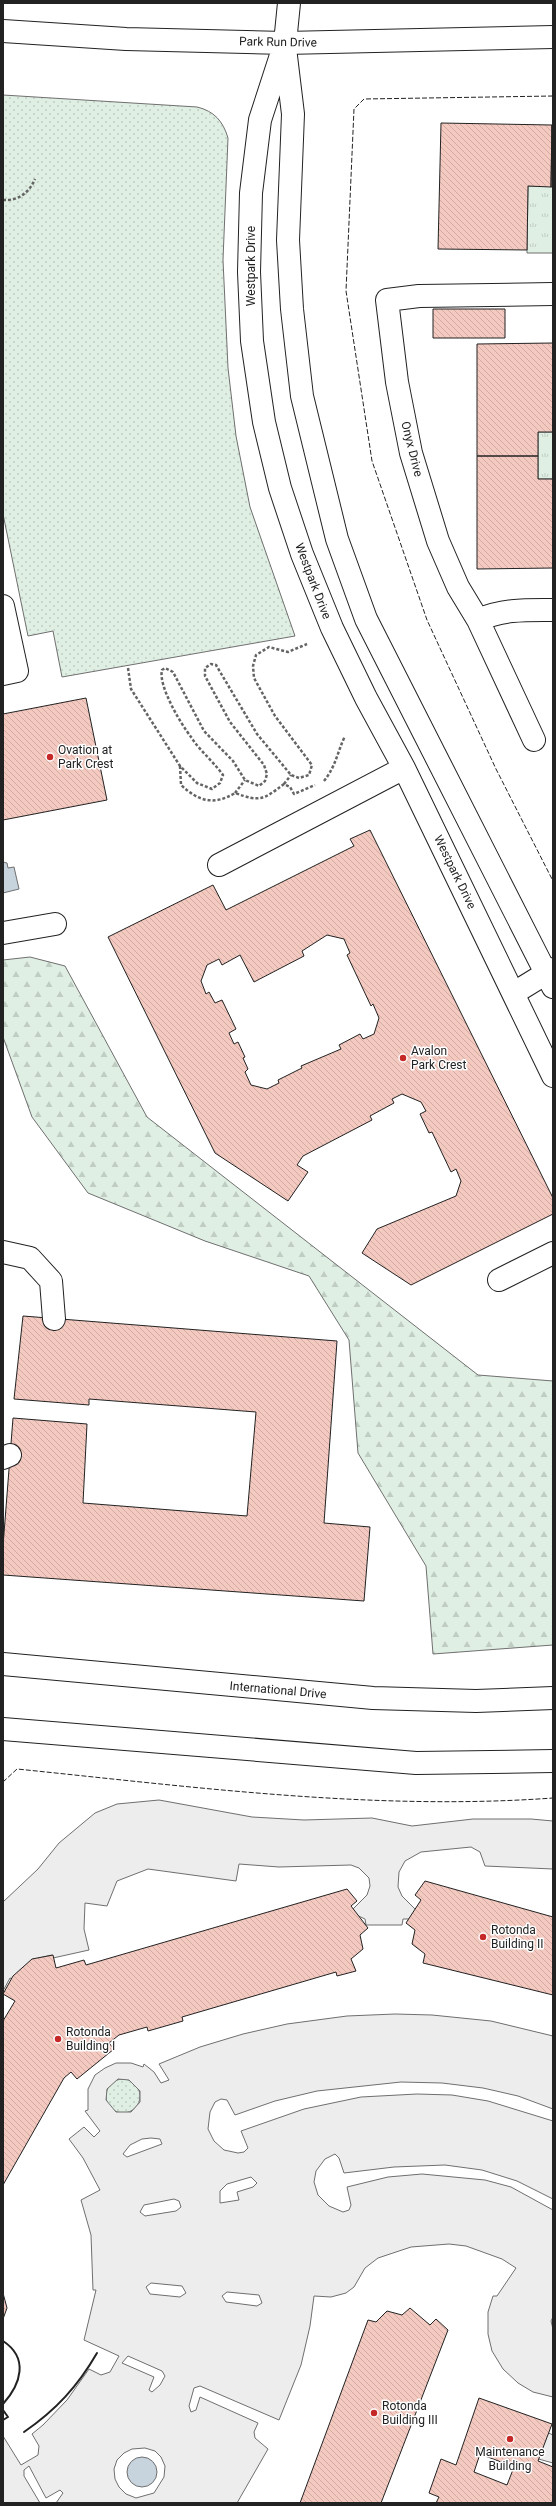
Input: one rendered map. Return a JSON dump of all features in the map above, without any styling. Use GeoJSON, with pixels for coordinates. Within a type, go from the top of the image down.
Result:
{"type":"FeatureCollection","features":[{"type":"Feature","properties":{"kind":"street","name":"Westpark Drive"},"geometry":{"type":"LineString","coordinates":[[289,3],[284,43],[260,120],[251,193],[249,272],[252,341],[264,422],[280,488],[323,606],[366,698],[404,768],[553,1076]]}},
{"type":"Feature","properties":{"kind":"street","name":"Park Run Drive"},"geometry":{"type":"LineString","coordinates":[[3,31],[126,39],[284,43],[553,37]]}},
{"type":"Feature","properties":{"kind":"street","name":"Westpark Drive"},"geometry":{"type":"LineString","coordinates":[[284,43],[294,114],[288,240],[292,309],[302,396],[337,539],[366,619],[551,977]]}},
{"type":"Feature","properties":{"kind":"street","name":"Onyx Drive"},"geometry":{"type":"LineString","coordinates":[[534,740],[478,620],[458,586],[438,541],[411,453],[397,382],[387,300],[419,296],[553,294]]}},
{"type":"Feature","properties":{"kind":"street"},"geometry":{"type":"LineString","coordinates":[[3,606],[17,671],[3,674]]}},
{"type":"Feature","properties":{"kind":"street"},"geometry":{"type":"LineString","coordinates":[[478,620],[494,613],[510,610],[553,610]]}},
{"type":"Feature","properties":{"kind":"street"},"geometry":{"type":"LineString","coordinates":[[219,865],[404,768]]}},
{"type":"Feature","properties":{"kind":"street"},"geometry":{"type":"LineString","coordinates":[[3,933],[55,924]]}},
{"type":"Feature","properties":{"kind":"street"},"geometry":{"type":"LineString","coordinates":[[514,993],[551,977]]}},
{"type":"Feature","properties":{"kind":"street"},"geometry":{"type":"LineString","coordinates":[[3,1252],[30,1258],[51,1280],[54,1319]]}},
{"type":"Feature","properties":{"kind":"street"},"geometry":{"type":"LineString","coordinates":[[499,1280],[553,1253]]}},
{"type":"Feature","properties":{"kind":"street","name":"International Drive"},"geometry":{"type":"LineString","coordinates":[[3,1664],[373,1698],[476,1702],[553,1698]]}},
{"type":"Feature","properties":{"kind":"street"},"geometry":{"type":"LineString","coordinates":[[3,1729],[416,1763],[553,1761]]}},
{"type":"Feature","properties":{"kind":"path"},"geometry":{"type":"LineString","coordinates":[[3,200],[19,198],[29,189],[35,179]]}},
{"type":"Feature","properties":{"kind":"path"},"geometry":{"type":"LineString","coordinates":[[128,668],[131,689],[180,766],[197,783],[205,788],[212,789],[220,783],[222,775],[191,738],[172,705],[160,676],[162,670],[165,668],[173,672],[204,731],[233,761],[245,780],[259,786],[265,781],[267,774],[264,765],[230,722],[205,676],[205,668],[211,664],[216,665],[257,734],[291,775],[299,778],[309,775],[312,765],[275,716],[254,678],[252,666],[256,655],[269,647],[288,652],[308,644]]}},
{"type":"Feature","properties":{"kind":"path"},"geometry":{"type":"LineString","coordinates":[[284,784],[290,787],[294,794],[324,781],[335,766],[336,755],[345,736]]}},
{"type":"Feature","properties":{"kind":"path"},"geometry":{"type":"LineString","coordinates":[[180,766],[181,785],[192,796],[205,801],[214,802],[235,793],[245,780]]}},
{"type":"Feature","properties":{"kind":"path"},"geometry":{"type":"LineString","coordinates":[[235,793],[248,798],[265,798],[284,784],[291,775]]}},
{"type":"Feature","properties":{"kind":"green space"},"geometry":{"type":"Polygon","coordinates":[[[3,95],[197,107],[213,114],[226,132],[228,138],[223,260],[228,368],[236,436],[250,507],[295,636],[62,677],[53,631],[28,636],[3,514],[3,95]]]}},
{"type":"Feature","properties":{"kind":"green space"},"geometry":{"type":"Polygon","coordinates":[[[528,186],[553,186],[553,253],[527,253],[528,186]]]}},
{"type":"Feature","properties":{"kind":"green space"},"geometry":{"type":"Polygon","coordinates":[[[538,432],[553,432],[553,479],[538,479],[538,432]]]}},
{"type":"Feature","properties":{"kind":"green space"},"geometry":{"type":"Polygon","coordinates":[[[30,957],[65,966],[147,1117],[478,1375],[553,1381],[553,1645],[433,1654],[426,1566],[358,1453],[349,1340],[309,1276],[205,1241],[88,1193],[32,1117],[3,1037],[3,960],[30,957]]]}},
{"type":"Feature","properties":{"kind":"green space"},"geometry":{"type":"Polygon","coordinates":[[[120,2079],[126,2079],[130,2080],[137,2086],[140,2096],[139,2103],[133,2110],[126,2113],[120,2113],[116,2112],[109,2106],[106,2099],[106,2093],[107,2089],[113,2082],[120,2079]]]}},
{"type":"Feature","properties":{"kind":"shaded area"},"geometry":{"type":"Polygon","coordinates":[[[3,862],[7,863],[8,868],[14,867],[19,889],[3,893],[3,862]]]}},
{"type":"Feature","properties":{"kind":"shaded area"},"geometry":{"type":"Polygon","coordinates":[[[159,1800],[252,1817],[304,1820],[372,1818],[412,1826],[473,1819],[531,1819],[553,1821],[553,1869],[485,1866],[480,1852],[471,1847],[421,1852],[405,1861],[399,1872],[398,1887],[402,1896],[416,1910],[410,1919],[403,1919],[402,1925],[366,1925],[365,1919],[350,1912],[367,1895],[370,1886],[369,1878],[359,1868],[351,1865],[279,1867],[239,1864],[236,1881],[148,1869],[117,1881],[107,1906],[85,1903],[84,1929],[89,1950],[53,1958],[52,1955],[35,1959],[15,1980],[10,1978],[3,1991],[3,1902],[38,1869],[59,1843],[95,1813],[117,1804],[159,1800]]]}},
{"type":"Feature","properties":{"kind":"shaded area"},"geometry":{"type":"Polygon","coordinates":[[[395,2014],[432,2015],[491,2021],[553,2036],[553,2109],[518,2096],[483,2088],[442,2083],[401,2082],[317,2091],[275,2101],[235,2115],[227,2100],[221,2099],[215,2102],[210,2112],[208,2129],[214,2141],[224,2150],[238,2153],[244,2152],[248,2148],[241,2131],[304,2109],[361,2097],[417,2094],[452,2095],[488,2101],[553,2121],[553,2199],[517,2181],[482,2170],[445,2165],[394,2167],[344,2173],[339,2158],[335,2154],[325,2159],[316,2171],[314,2182],[318,2195],[329,2206],[343,2212],[349,2210],[351,2205],[347,2187],[388,2177],[422,2174],[485,2180],[511,2187],[553,2210],[553,2317],[551,2321],[553,2329],[553,2397],[533,2392],[518,2383],[503,2369],[492,2351],[488,2334],[488,2312],[493,2296],[497,2296],[516,2268],[502,2259],[466,2246],[449,2244],[411,2247],[378,2258],[365,2268],[354,2287],[346,2293],[331,2297],[314,2296],[310,2326],[301,2365],[279,2420],[200,2386],[194,2388],[189,2406],[191,2412],[196,2410],[200,2397],[258,2423],[254,2432],[255,2438],[268,2449],[237,2503],[56,2503],[63,2493],[60,2490],[46,2498],[29,2466],[24,2470],[24,2476],[40,2503],[3,2503],[3,2436],[21,2465],[38,2455],[39,2446],[32,2434],[43,2425],[67,2400],[89,2369],[101,2375],[110,2372],[119,2356],[84,2340],[96,2290],[93,2290],[91,2235],[81,2200],[100,2190],[83,2158],[69,2139],[84,2127],[94,2137],[100,2131],[85,2111],[88,2110],[88,2089],[95,2075],[116,2063],[131,2063],[143,2067],[144,2064],[154,2072],[161,2083],[169,2080],[159,2064],[200,2047],[243,2034],[287,2024],[347,2016],[395,2014]],[[118,2079],[107,2089],[106,2100],[116,2112],[131,2112],[140,2102],[140,2091],[129,2080],[118,2079]],[[151,2138],[142,2139],[130,2145],[123,2154],[127,2157],[162,2144],[160,2139],[151,2138]],[[251,2177],[227,2184],[220,2191],[220,2203],[239,2200],[237,2192],[253,2187],[257,2183],[251,2177]],[[174,2199],[144,2205],[140,2212],[145,2216],[176,2211],[181,2207],[179,2201],[174,2199]],[[151,2283],[146,2287],[150,2294],[180,2297],[186,2293],[182,2286],[151,2283]],[[227,2292],[222,2296],[226,2302],[257,2306],[262,2303],[259,2295],[227,2292]],[[128,2356],[122,2363],[154,2377],[149,2390],[152,2392],[160,2385],[165,2376],[162,2371],[128,2356]],[[145,2448],[132,2449],[124,2453],[117,2460],[114,2469],[115,2479],[119,2487],[126,2494],[136,2498],[154,2493],[164,2477],[165,2466],[161,2457],[155,2451],[145,2448]]]}},
{"type":"Feature","properties":{"kind":"shaded area"},"geometry":{"type":"Polygon","coordinates":[[[544,2431],[553,2435],[553,2463],[535,2458],[544,2431]]]}},
{"type":"Feature","properties":{"kind":"shaded area"},"geometry":{"type":"Polygon","coordinates":[[[142,2457],[153,2461],[157,2472],[153,2483],[142,2487],[131,2483],[127,2472],[131,2461],[142,2457]]]}},
{"type":"Feature","properties":{"kind":"building"},"geometry":{"type":"Polygon","coordinates":[[[441,123],[552,125],[551,187],[528,186],[527,250],[438,249],[441,123]]]}},
{"type":"Feature","properties":{"kind":"building"},"geometry":{"type":"Polygon","coordinates":[[[552,125],[553,187],[551,187],[552,125]]]}},
{"type":"Feature","properties":{"kind":"building"},"geometry":{"type":"Polygon","coordinates":[[[433,309],[505,309],[505,338],[433,338],[433,309]]]}},
{"type":"Feature","properties":{"kind":"building"},"geometry":{"type":"Polygon","coordinates":[[[553,343],[553,432],[538,432],[538,456],[477,456],[477,344],[553,343]]]}},
{"type":"Feature","properties":{"kind":"building"},"geometry":{"type":"Polygon","coordinates":[[[477,456],[538,456],[538,479],[553,479],[553,568],[477,569],[477,456]]]}},
{"type":"Feature","properties":{"kind":"building","name":"Ovation at Park Crest"},"geometry":{"type":"Polygon","coordinates":[[[86,698],[107,800],[3,820],[3,714],[86,698]]]}},
{"type":"Feature","properties":{"kind":"building","name":"Avalon Park Crest"},"geometry":{"type":"Polygon","coordinates":[[[370,830],[553,1198],[553,1214],[411,1285],[362,1253],[377,1229],[456,1196],[461,1181],[456,1169],[451,1172],[432,1132],[429,1133],[420,1114],[426,1111],[421,1102],[402,1094],[392,1099],[394,1103],[370,1116],[372,1120],[303,1156],[297,1165],[308,1172],[288,1201],[215,1153],[108,937],[213,885],[226,910],[354,846],[350,839],[370,830]],[[327,935],[302,951],[304,956],[254,982],[240,955],[222,965],[219,959],[207,965],[201,981],[206,994],[209,992],[215,1003],[222,1000],[236,1029],[229,1033],[234,1044],[238,1042],[245,1057],[243,1058],[248,1069],[245,1072],[251,1085],[267,1089],[279,1083],[278,1080],[302,1068],[301,1066],[341,1049],[339,1045],[360,1034],[363,1039],[374,1034],[379,1018],[373,1004],[371,1006],[347,955],[350,953],[344,939],[327,935]]]}},
{"type":"Feature","properties":{"kind":"building"},"geometry":{"type":"Polygon","coordinates":[[[23,1316],[337,1341],[324,1523],[370,1527],[364,1601],[3,1575],[3,1546],[13,1418],[87,1424],[83,1503],[247,1516],[256,1412],[89,1399],[89,1405],[14,1399],[23,1316]]]}},
{"type":"Feature","properties":{"kind":"building","name":"Rotonda Building II"},"geometry":{"type":"Polygon","coordinates":[[[425,1881],[553,1917],[553,1995],[423,1963],[425,1954],[412,1944],[415,1930],[406,1923],[421,1900],[415,1895],[425,1881]]]}},
{"type":"Feature","properties":{"kind":"building","name":"Rotonda Building I"},"geometry":{"type":"Polygon","coordinates":[[[347,1889],[357,1901],[351,1906],[368,1928],[360,1935],[363,1949],[351,1959],[356,1971],[337,1976],[336,1972],[182,2017],[183,2021],[148,2031],[147,2027],[119,2035],[109,2043],[114,2049],[77,2079],[71,2072],[64,2078],[3,2185],[3,2021],[15,2001],[3,1994],[13,1976],[32,1959],[53,1955],[56,1968],[84,1960],[86,1965],[347,1889]]]}},
{"type":"Feature","properties":{"kind":"building"},"geometry":{"type":"Polygon","coordinates":[[[3,2293],[7,2308],[3,2319],[3,2293]]]}},
{"type":"Feature","properties":{"kind":"building","name":"Rotonda Building III"},"geometry":{"type":"Polygon","coordinates":[[[410,2308],[430,2325],[436,2319],[448,2330],[381,2503],[300,2503],[368,2320],[376,2322],[387,2311],[402,2315],[410,2308]]]}},
{"type":"Feature","properties":{"kind":"building"},"geometry":{"type":"Polygon","coordinates":[[[479,2398],[552,2424],[538,2461],[553,2467],[553,2503],[436,2503],[439,2497],[429,2493],[441,2459],[456,2465],[479,2398]],[[480,2454],[474,2472],[507,2485],[514,2467],[480,2454]]]}},
{"type":"Feature","properties":{"kind":"fence"},"geometry":{"type":"LineString","coordinates":[[553,96],[364,99],[354,109],[346,291],[372,461],[427,620],[496,769],[553,881]]}},
{"type":"Feature","properties":{"kind":"fence"},"geometry":{"type":"LineString","coordinates":[[3,1782],[17,1769],[217,1790],[351,1799],[486,1801],[553,1798]]}},
{"type":"Feature","properties":{"kind":"wall"},"geometry":{"type":"LineString","coordinates":[[3,2341],[16,2355],[20,2371],[14,2388],[3,2404]]}},
{"type":"Feature","properties":{"kind":"wall"},"geometry":{"type":"LineString","coordinates":[[24,2432],[36,2424],[65,2397],[74,2387],[97,2353]]}},
{"type":"Feature","properties":{"kind":"wall"},"geometry":{"type":"LineString","coordinates":[[3,2410],[8,2417],[3,2420]]}},
{"type":"Feature","properties":{"kind":"place","name":"Ovation at Park Crest"},"geometry":{"type":"Point","coordinates":[50,757]}},
{"type":"Feature","properties":{"kind":"place","name":"Avalon Park Crest"},"geometry":{"type":"Point","coordinates":[403,1058]}},
{"type":"Feature","properties":{"kind":"place","name":"Rotonda Building II"},"geometry":{"type":"Point","coordinates":[483,1937]}},
{"type":"Feature","properties":{"kind":"place","name":"Rotonda Building I"},"geometry":{"type":"Point","coordinates":[58,2039]}},
{"type":"Feature","properties":{"kind":"place","name":"Rotonda Building III"},"geometry":{"type":"Point","coordinates":[374,2413]}},
{"type":"Feature","properties":{"kind":"place","name":"Maintenance Building"},"geometry":{"type":"Point","coordinates":[510,2439]}}]}
